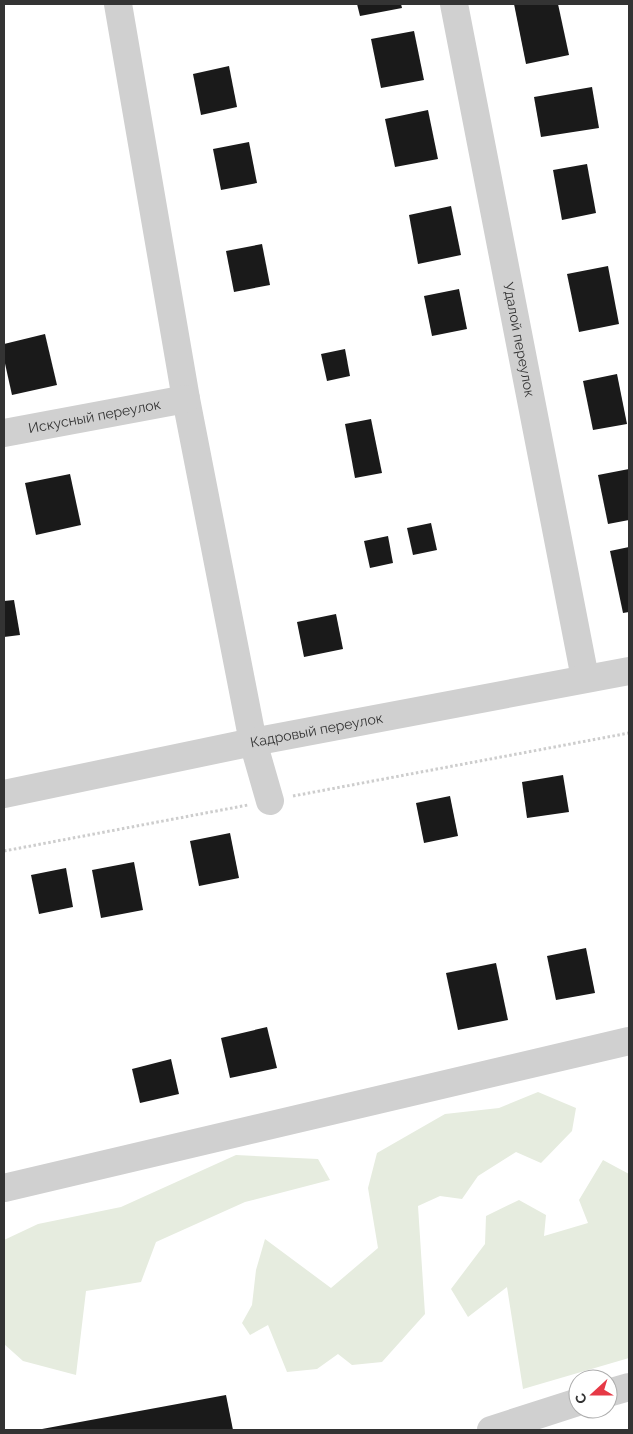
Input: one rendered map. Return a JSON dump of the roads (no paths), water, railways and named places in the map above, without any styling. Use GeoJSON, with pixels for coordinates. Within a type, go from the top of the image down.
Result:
{"type":"FeatureCollection","features":[{"type":"Feature","properties":{"kind":"street"},"geometry":{"type":"LineString","coordinates":[[118,4],[186,399],[253,742],[270,800]]}},
{"type":"Feature","properties":{"kind":"street","name":"Удалой переулок"},"geometry":{"type":"LineString","coordinates":[[454,4],[585,678]]}},
{"type":"Feature","properties":{"kind":"street","name":"Искусный переулок"},"geometry":{"type":"LineString","coordinates":[[4,434],[186,399]]}},
{"type":"Feature","properties":{"kind":"street","name":"Кадровый переулок"},"geometry":{"type":"LineString","coordinates":[[4,794],[253,742],[629,671]]}},
{"type":"Feature","properties":{"kind":"street"},"geometry":{"type":"LineString","coordinates":[[4,1188],[629,1041]]}},
{"type":"Feature","properties":{"kind":"street"},"geometry":{"type":"LineString","coordinates":[[491,1430],[568,1405]]}}]}
